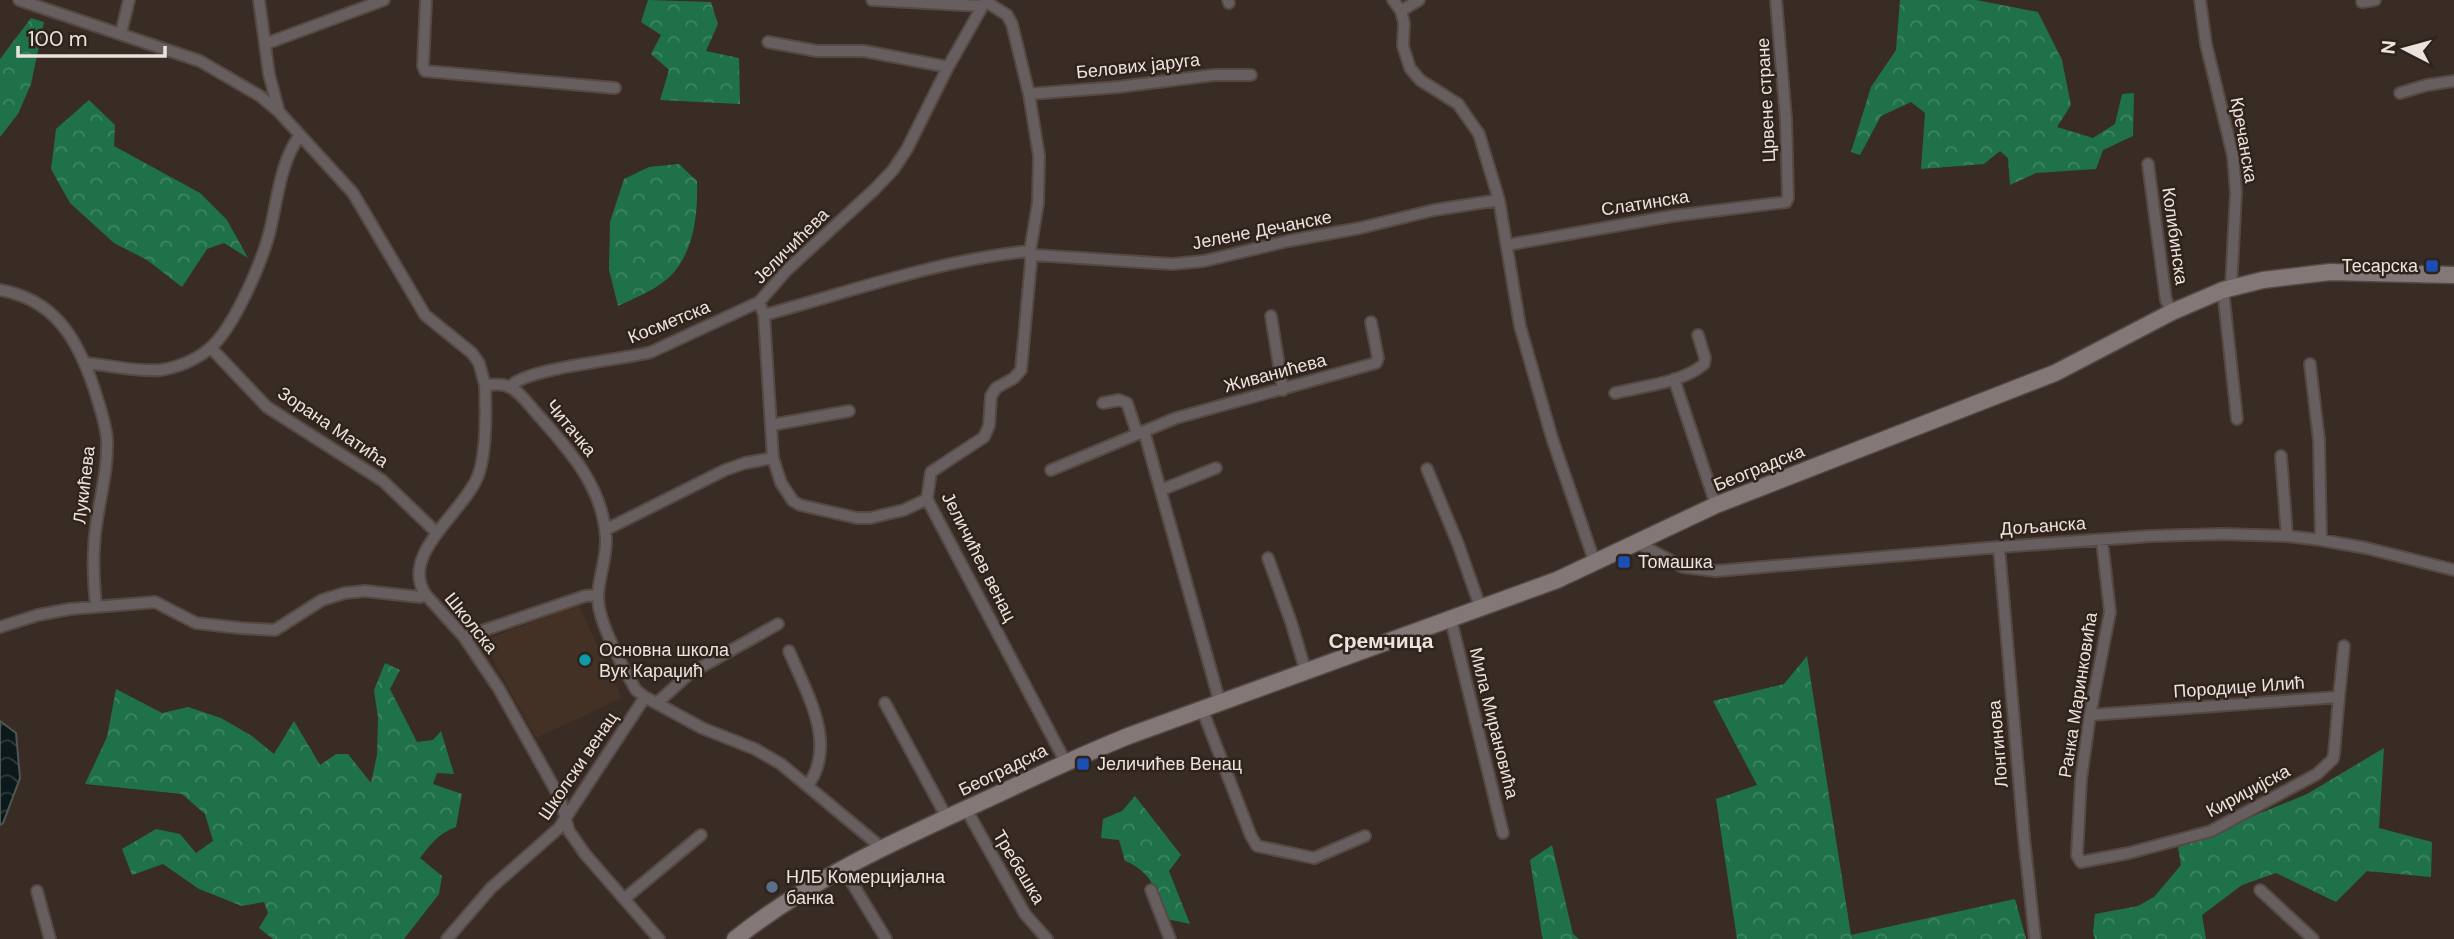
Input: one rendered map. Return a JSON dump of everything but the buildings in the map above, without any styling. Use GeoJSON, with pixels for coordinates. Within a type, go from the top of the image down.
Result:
{"type":"FeatureCollection","features":[{"type":"Feature","properties":{"kind":"main road","name":"Београдска"},"geometry":{"type":"LineString","coordinates":[[738,938],[803,892],[843,868],[1065,761],[1481,609],[1595,563],[1716,505],[2055,373],[2172,312],[2227,289],[2291,275],[2330,272],[2454,275]]}},
{"type":"Feature","properties":{"kind":"street"},"geometry":{"type":"LineString","coordinates":[[19,0],[200,61],[260,96],[279,112],[353,193],[425,315],[472,353],[480,363],[485,385],[482,459],[468,495],[437,533],[421,562],[418,570],[420,585],[426,596]]}},
{"type":"Feature","properties":{"kind":"street"},"geometry":{"type":"LineString","coordinates":[[121,33],[129,0]]}},
{"type":"Feature","properties":{"kind":"street"},"geometry":{"type":"LineString","coordinates":[[259,0],[279,112]]}},
{"type":"Feature","properties":{"kind":"street"},"geometry":{"type":"LineString","coordinates":[[265,44],[384,0]]}},
{"type":"Feature","properties":{"kind":"street"},"geometry":{"type":"LineString","coordinates":[[426,0],[422,66],[425,71],[615,88]]}},
{"type":"Feature","properties":{"kind":"street"},"geometry":{"type":"LineString","coordinates":[[872,0],[985,2]]}},
{"type":"Feature","properties":{"kind":"street"},"geometry":{"type":"LineString","coordinates":[[1393,0],[1401,11],[1404,23],[1402,46],[1410,68],[1420,80],[1458,104],[1479,134],[1499,200],[1520,326],[1552,438],[1595,563]]}},
{"type":"Feature","properties":{"kind":"street"},"geometry":{"type":"LineString","coordinates":[[1401,11],[1419,0]]}},
{"type":"Feature","properties":{"kind":"street","name":"Црвене стране"},"geometry":{"type":"LineString","coordinates":[[1776,0],[1785,108],[1788,198]]}},
{"type":"Feature","properties":{"kind":"street","name":"Кречанска"},"geometry":{"type":"LineString","coordinates":[[2200,0],[2206,44],[2233,156],[2236,192],[2227,289]]}},
{"type":"Feature","properties":{"kind":"street"},"geometry":{"type":"LineString","coordinates":[[2362,2],[2375,0]]}},
{"type":"Feature","properties":{"kind":"street","name":"Јеличићева"},"geometry":{"type":"LineString","coordinates":[[927,499],[904,510],[870,518],[857,518],[800,505],[786,493],[773,458],[764,315],[759,302],[788,269],[893,170],[907,149],[948,67],[985,2]]}},
{"type":"Feature","properties":{"kind":"street","name":"Јеличићев венац"},"geometry":{"type":"LineString","coordinates":[[985,2],[1007,15],[1012,24],[1029,94],[1039,166],[1038,203],[1030,251],[1021,370],[1014,378],[996,388],[991,397],[989,426],[984,436],[931,472],[927,499],[1065,761]]}},
{"type":"Feature","properties":{"kind":"street"},"geometry":{"type":"LineString","coordinates":[[768,42],[817,51],[876,52],[948,67]]}},
{"type":"Feature","properties":{"kind":"street","name":"Белових јаруга"},"geometry":{"type":"LineString","coordinates":[[1029,94],[1118,87],[1214,75],[1251,75]]}},
{"type":"Feature","properties":{"kind":"street"},"geometry":{"type":"LineString","coordinates":[[2400,93],[2454,81]]}},
{"type":"Feature","properties":{"kind":"street"},"geometry":{"type":"LineString","coordinates":[[85,363],[163,370],[195,358],[211,348],[230,323],[263,255],[287,158],[300,135]]}},
{"type":"Feature","properties":{"kind":"street","name":"Колибинска"},"geometry":{"type":"LineString","coordinates":[[2148,164],[2166,300],[2172,312]]}},
{"type":"Feature","properties":{"kind":"street","name":"Слатинска"},"geometry":{"type":"LineString","coordinates":[[1507,245],[1672,216],[1786,202],[1788,198]]}},
{"type":"Feature","properties":{"kind":"street","name":"Јелене Дечанске"},"geometry":{"type":"LineString","coordinates":[[1030,251],[1034,255],[1124,262],[1172,264],[1205,261],[1434,210],[1499,200]]}},
{"type":"Feature","properties":{"kind":"street"},"geometry":{"type":"LineString","coordinates":[[764,315],[948,264],[993,254],[1030,251]]}},
{"type":"Feature","properties":{"kind":"street"},"geometry":{"type":"LineString","coordinates":[[2227,289],[2237,419]]}},
{"type":"Feature","properties":{"kind":"street","name":"Лукићева"},"geometry":{"type":"LineString","coordinates":[[0,290],[31,298],[54,316],[85,363],[106,428],[106,475],[94,546],[96,606]]}},
{"type":"Feature","properties":{"kind":"street","name":"Косметска"},"geometry":{"type":"LineString","coordinates":[[510,387],[517,380],[560,369],[651,352],[759,302]]}},
{"type":"Feature","properties":{"kind":"street"},"geometry":{"type":"LineString","coordinates":[[1271,316],[1283,390]]}},
{"type":"Feature","properties":{"kind":"street","name":"Живанићева"},"geometry":{"type":"LineString","coordinates":[[1051,470],[1176,418],[1376,363],[1378,358],[1371,322]]}},
{"type":"Feature","properties":{"kind":"street"},"geometry":{"type":"LineString","coordinates":[[1615,393],[1674,379],[1704,364],[1705,358],[1698,335]]}},
{"type":"Feature","properties":{"kind":"street","name":"Зорана Матића"},"geometry":{"type":"LineString","coordinates":[[211,348],[267,407],[383,481],[437,533]]}},
{"type":"Feature","properties":{"kind":"street"},"geometry":{"type":"LineString","coordinates":[[2310,364],[2319,440],[2322,540]]}},
{"type":"Feature","properties":{"kind":"street"},"geometry":{"type":"LineString","coordinates":[[1674,379],[1716,505]]}},
{"type":"Feature","properties":{"kind":"street"},"geometry":{"type":"LineString","coordinates":[[485,385],[510,387]]}},
{"type":"Feature","properties":{"kind":"street","name":"Читачка"},"geometry":{"type":"LineString","coordinates":[[510,387],[559,439],[588,477],[595,493],[605,530],[598,595],[602,621],[636,690],[702,728],[769,756],[808,785],[882,848]]}},
{"type":"Feature","properties":{"kind":"street"},"geometry":{"type":"LineString","coordinates":[[1103,403],[1119,400],[1127,403],[1141,432],[1161,490],[1220,703]]}},
{"type":"Feature","properties":{"kind":"street"},"geometry":{"type":"LineString","coordinates":[[771,425],[849,411]]}},
{"type":"Feature","properties":{"kind":"street"},"geometry":{"type":"LineString","coordinates":[[2280,456],[2287,536]]}},
{"type":"Feature","properties":{"kind":"street"},"geometry":{"type":"LineString","coordinates":[[605,530],[725,470],[773,458]]}},
{"type":"Feature","properties":{"kind":"street"},"geometry":{"type":"LineString","coordinates":[[1161,490],[1216,468]]}},
{"type":"Feature","properties":{"kind":"street"},"geometry":{"type":"LineString","coordinates":[[1427,469],[1481,609]]}},
{"type":"Feature","properties":{"kind":"street","name":"Дољанска"},"geometry":{"type":"LineString","coordinates":[[1637,543],[1683,567],[1716,570],[2102,540],[2222,534],[2287,536],[2366,548],[2454,570]]}},
{"type":"Feature","properties":{"kind":"street","name":"Ранка Маринковића"},"geometry":{"type":"LineString","coordinates":[[2077,855],[2081,779],[2110,612],[2102,540]]}},
{"type":"Feature","properties":{"kind":"street","name":"Лонгинова"},"geometry":{"type":"LineString","coordinates":[[1999,547],[2035,939]]}},
{"type":"Feature","properties":{"kind":"street"},"geometry":{"type":"LineString","coordinates":[[1268,558],[1306,672]]}},
{"type":"Feature","properties":{"kind":"street","name":"Школска"},"geometry":{"type":"LineString","coordinates":[[0,627],[38,615],[96,606],[155,602],[196,622],[268,631],[282,627],[322,600],[345,593],[365,591],[426,596],[464,637],[506,700],[560,798],[569,831],[585,854],[659,939]]}},
{"type":"Feature","properties":{"kind":"street"},"geometry":{"type":"LineString","coordinates":[[464,637],[575,599],[598,595]]}},
{"type":"Feature","properties":{"kind":"street","name":"Мила Мирановића"},"geometry":{"type":"LineString","coordinates":[[1451,620],[1503,834]]}},
{"type":"Feature","properties":{"kind":"street"},"geometry":{"type":"LineString","coordinates":[[657,703],[689,674],[778,624]]}},
{"type":"Feature","properties":{"kind":"street"},"geometry":{"type":"LineString","coordinates":[[2339,697],[2344,646]]}},
{"type":"Feature","properties":{"kind":"street"},"geometry":{"type":"LineString","coordinates":[[789,651],[816,717],[821,743],[818,769],[808,785]]}},
{"type":"Feature","properties":{"kind":"street","name":"Школски венац"},"geometry":{"type":"LineString","coordinates":[[447,939],[491,888],[550,837],[565,820],[645,697]]}},
{"type":"Feature","properties":{"kind":"street","name":"Породице Илић"},"geometry":{"type":"LineString","coordinates":[[2090,715],[2339,697]]}},
{"type":"Feature","properties":{"kind":"street","name":"Кириџијска"},"geometry":{"type":"LineString","coordinates":[[2077,855],[2078,860],[2085,863],[2211,831],[2317,774],[2333,760],[2339,697]]}},
{"type":"Feature","properties":{"kind":"street"},"geometry":{"type":"LineString","coordinates":[[885,703],[947,818]]}},
{"type":"Feature","properties":{"kind":"street"},"geometry":{"type":"LineString","coordinates":[[1202,709],[1246,825],[1257,846],[1314,858],[1364,836]]}},
{"type":"Feature","properties":{"kind":"street","name":"Требешка"},"geometry":{"type":"LineString","coordinates":[[966,809],[1025,914],[1047,939]]}},
{"type":"Feature","properties":{"kind":"street"},"geometry":{"type":"LineString","coordinates":[[624,899],[701,835]]}},
{"type":"Feature","properties":{"kind":"street"},"geometry":{"type":"LineString","coordinates":[[843,868],[886,939]]}},
{"type":"Feature","properties":{"kind":"street"},"geometry":{"type":"LineString","coordinates":[[1151,890],[1170,939]]}},
{"type":"Feature","properties":{"kind":"street"},"geometry":{"type":"LineString","coordinates":[[2260,890],[2314,938]]}},
{"type":"Feature","properties":{"kind":"street"},"geometry":{"type":"LineString","coordinates":[[37,891],[50,939]]}},
{"type":"Feature","properties":{"kind":"shaded area"},"geometry":{"type":"Polygon","coordinates":[[[578,604],[622,698],[536,738],[483,641],[578,604]]]}},
{"type":"Feature","properties":{"kind":"green space"},"geometry":{"type":"Polygon","coordinates":[[[648,0],[711,2],[718,24],[706,51],[739,58],[740,104],[660,100],[669,70],[651,54],[661,35],[641,22],[648,0]]]}},
{"type":"Feature","properties":{"kind":"green space"},"geometry":{"type":"Polygon","coordinates":[[[1900,0],[1976,0],[2038,12],[2062,60],[2071,105],[2057,127],[2093,138],[2115,124],[2122,94],[2134,93],[2133,136],[2103,150],[2096,169],[2036,173],[2010,185],[2008,158],[2000,151],[1984,164],[1921,169],[1925,113],[1911,102],[1881,116],[1860,155],[1851,152],[1871,87],[1896,50],[1900,0]]]}},
{"type":"Feature","properties":{"kind":"green space"},"geometry":{"type":"Polygon","coordinates":[[[31,18],[44,22],[31,84],[18,114],[0,137],[0,59],[31,18]]]}},
{"type":"Feature","properties":{"kind":"green space"},"geometry":{"type":"Polygon","coordinates":[[[89,100],[115,125],[114,146],[200,193],[227,220],[248,258],[224,243],[207,249],[182,287],[147,260],[114,243],[70,203],[51,169],[56,129],[89,100]]]}},
{"type":"Feature","properties":{"kind":"green space"},"geometry":{"type":"Polygon","coordinates":[[[679,164],[697,181],[696,216],[687,251],[675,271],[663,282],[618,306],[609,270],[610,222],[624,179],[649,167],[679,164]]]}},
{"type":"Feature","properties":{"kind":"green space"},"geometry":{"type":"Polygon","coordinates":[[[1807,656],[1851,935],[2015,899],[2026,939],[1737,939],[1716,799],[1757,785],[1713,701],[1784,684],[1807,656]]]}},
{"type":"Feature","properties":{"kind":"green space"},"geometry":{"type":"Polygon","coordinates":[[[385,663],[400,670],[390,689],[417,742],[433,740],[441,731],[454,774],[437,773],[433,784],[462,794],[456,827],[440,836],[420,858],[442,876],[439,894],[404,939],[273,939],[259,928],[268,913],[264,902],[242,906],[199,889],[163,864],[132,875],[122,849],[156,829],[180,834],[196,853],[213,841],[205,814],[182,794],[85,784],[107,737],[116,689],[162,713],[188,707],[221,718],[252,736],[274,754],[294,721],[320,765],[336,754],[348,754],[371,783],[377,755],[378,718],[374,690],[385,663]]]}},
{"type":"Feature","properties":{"kind":"green space"},"geometry":{"type":"Polygon","coordinates":[[[2384,748],[2379,828],[2432,842],[2431,877],[2367,871],[2336,902],[2276,873],[2242,885],[2202,915],[2206,939],[2095,939],[2095,914],[2138,906],[2154,897],[2181,865],[2178,847],[2307,794],[2384,748]]]}},
{"type":"Feature","properties":{"kind":"green space"},"geometry":{"type":"Polygon","coordinates":[[[1135,796],[1181,855],[1169,871],[1190,924],[1167,919],[1157,892],[1148,878],[1125,861],[1119,840],[1101,838],[1103,819],[1122,811],[1135,796]]]}},
{"type":"Feature","properties":{"kind":"green space"},"geometry":{"type":"Polygon","coordinates":[[[1552,845],[1573,934],[1579,939],[1543,939],[1542,936],[1530,860],[1552,845]]]}},
{"type":"Feature","properties":{"kind":"water"},"geometry":{"type":"Polygon","coordinates":[[[0,721],[16,733],[20,778],[0,825],[0,721]]]}},
{"type":"Feature","properties":{"kind":"place","name":"Тесарска"},"geometry":{"type":"Point","coordinates":[2432,266]}},
{"type":"Feature","properties":{"kind":"place","name":"Томашка"},"geometry":{"type":"Point","coordinates":[1624,562]}},
{"type":"Feature","properties":{"kind":"place","name":"Основна школа Вук Караџић"},"geometry":{"type":"Point","coordinates":[585,660]}},
{"type":"Feature","properties":{"kind":"place","name":"Јеличићев Венац"},"geometry":{"type":"Point","coordinates":[1083,764]}},
{"type":"Feature","properties":{"kind":"place","name":"НЛБ Комерцијална банка"},"geometry":{"type":"Point","coordinates":[772,887]}},
{"type":"Feature","properties":{"kind":"district","name":"Сремчица"},"geometry":{"type":"Point","coordinates":[1381,641]}}]}
